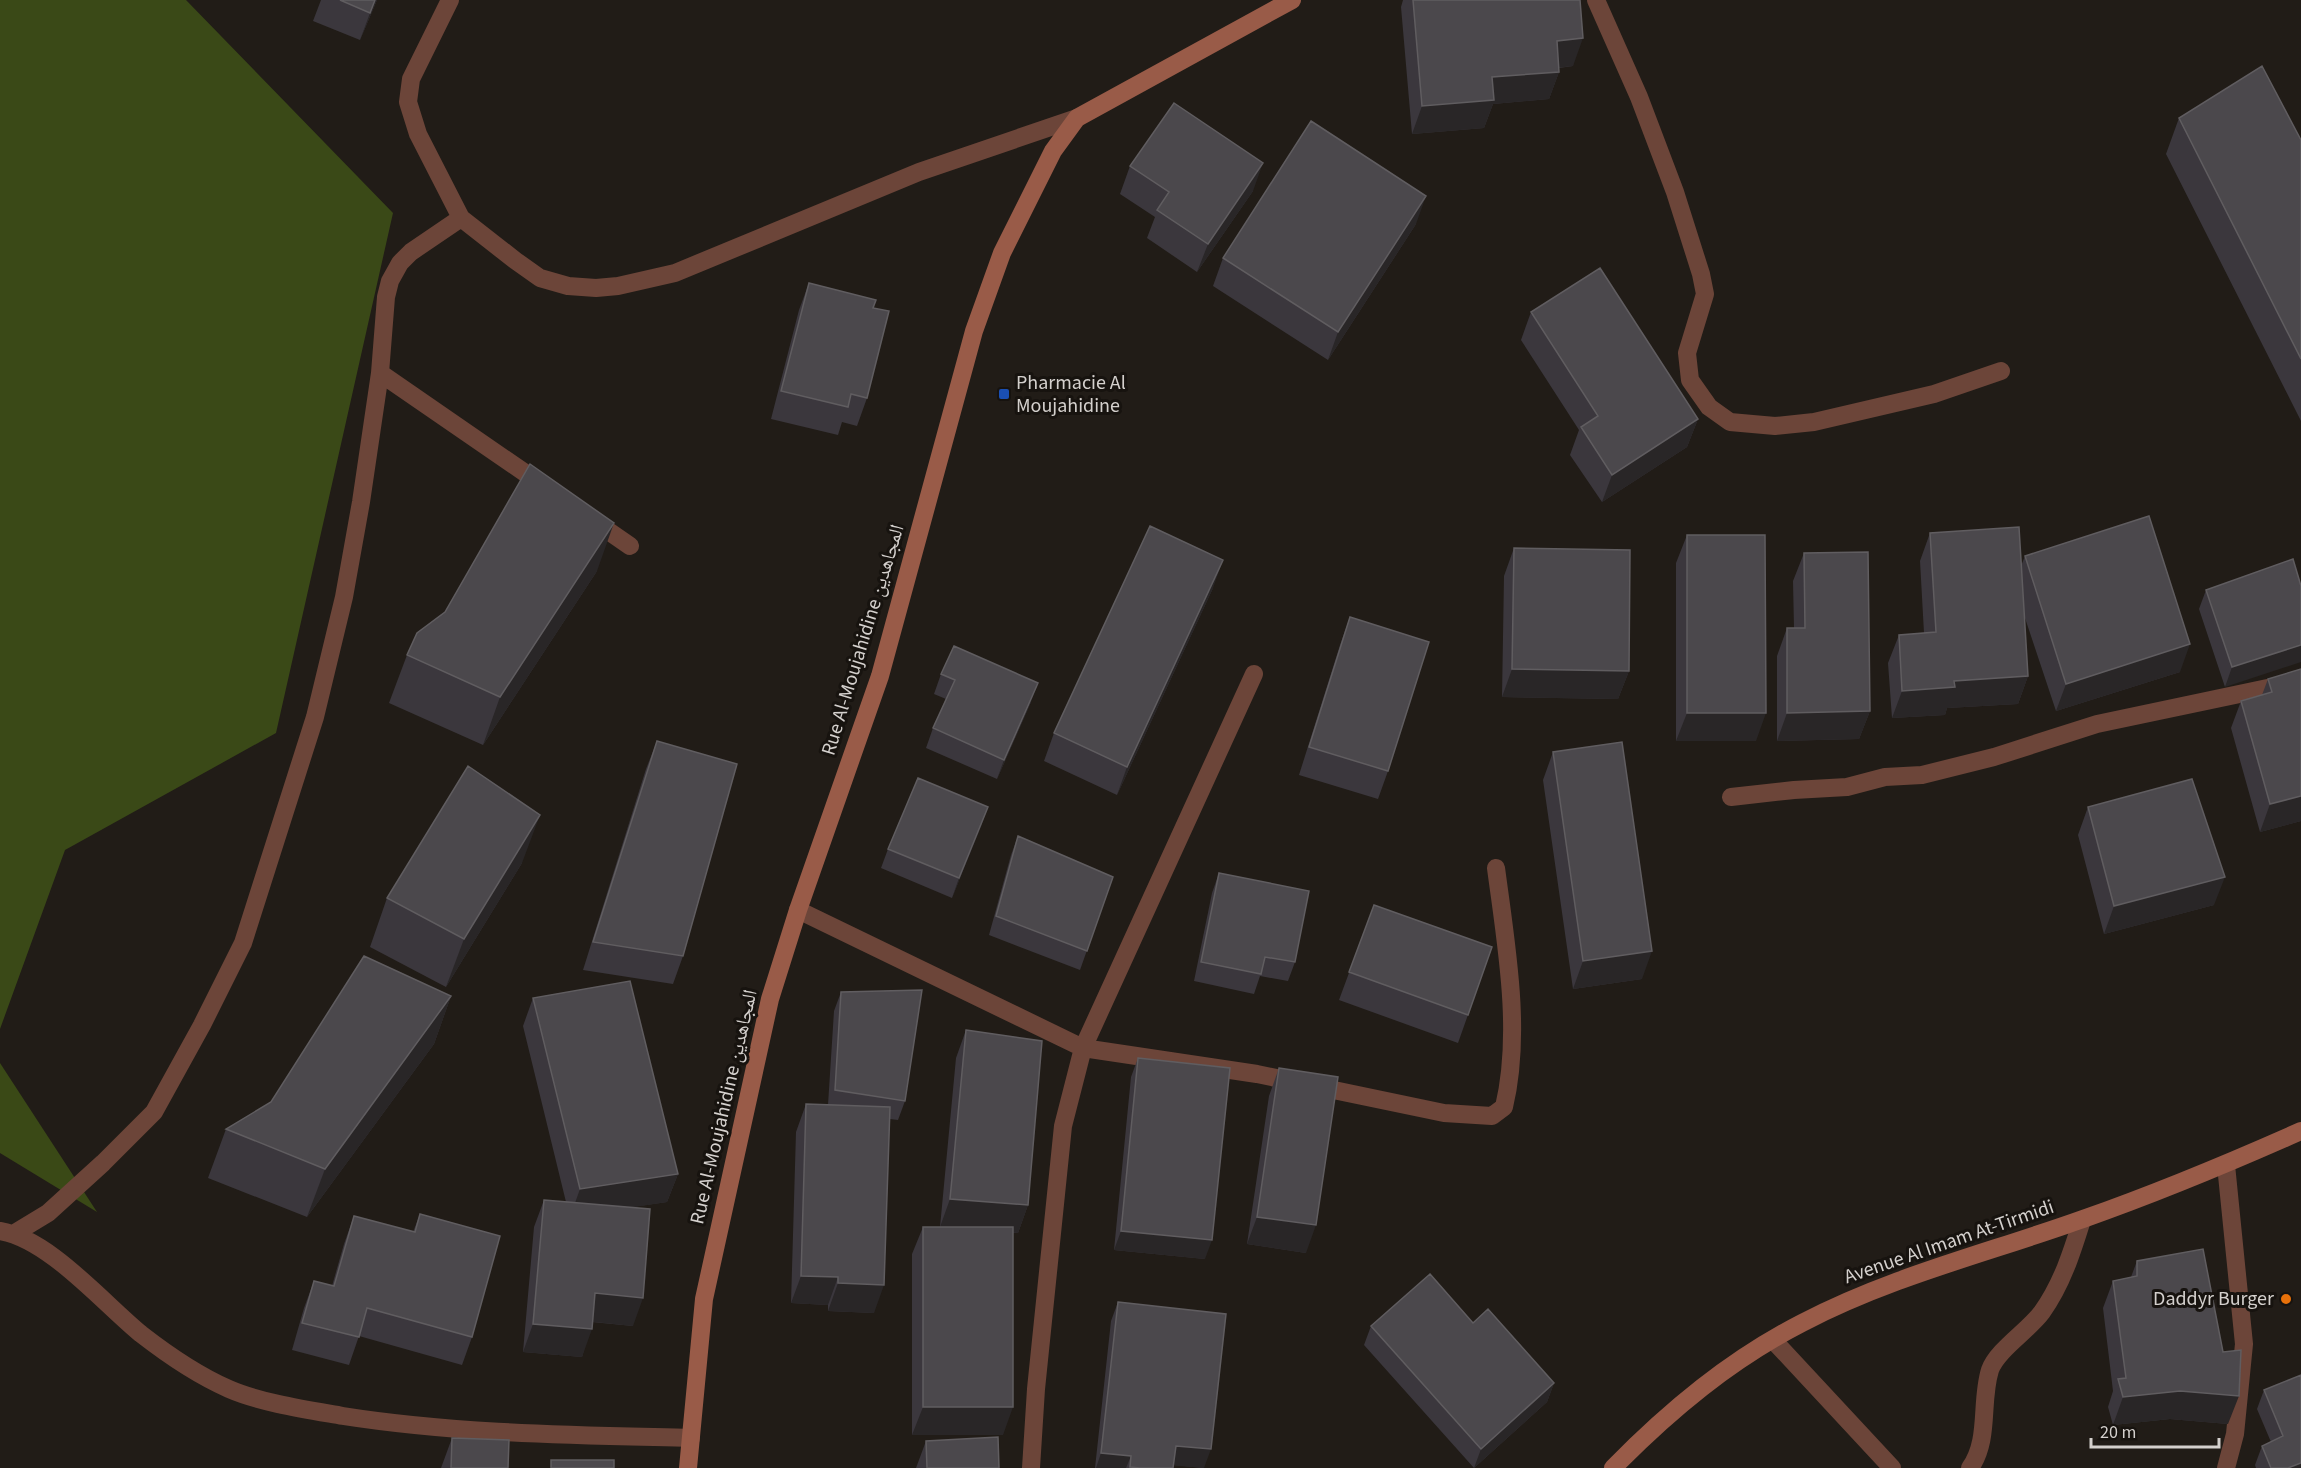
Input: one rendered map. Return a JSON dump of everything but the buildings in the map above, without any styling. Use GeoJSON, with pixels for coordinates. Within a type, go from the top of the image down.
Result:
{"type":"FeatureCollection","features":[{"type":"Feature","properties":{"kind":"street"},"geometry":{"type":"LineString","coordinates":[[450,0],[411,79],[408,102],[418,134],[461,218],[540,278],[568,286],[596,288],[618,286],[675,273],[919,172],[1077,118]]}},
{"type":"Feature","properties":{"kind":"street","name":"Rue Al-Moujahidine المجاهدين"},"geometry":{"type":"LineString","coordinates":[[688,1468],[704,1299],[770,999],[798,910],[880,676],[974,331],[1002,253],[1053,151],[1077,118],[1292,0]]}},
{"type":"Feature","properties":{"kind":"street"},"geometry":{"type":"LineString","coordinates":[[1596,0],[1639,97],[1675,192],[1701,274],[1705,294],[1687,353],[1690,380],[1709,407],[1730,422],[1775,426],[1814,422],[1934,394],[2001,371]]}},
{"type":"Feature","properties":{"kind":"street"},"geometry":{"type":"LineString","coordinates":[[7,1232],[48,1212],[103,1163],[154,1112],[202,1025],[243,943],[315,717],[344,597],[380,373],[386,297],[390,281],[400,263],[411,252],[461,218]]}},
{"type":"Feature","properties":{"kind":"street"},"geometry":{"type":"LineString","coordinates":[[380,373],[630,546]]}},
{"type":"Feature","properties":{"kind":"street"},"geometry":{"type":"LineString","coordinates":[[1031,1468],[1037,1377],[1063,1126],[1083,1048],[1254,674]]}},
{"type":"Feature","properties":{"kind":"street"},"geometry":{"type":"LineString","coordinates":[[1731,797],[1847,787],[1885,777],[1922,775],[1994,757],[2097,724],[2301,681]]}},
{"type":"Feature","properties":{"kind":"street"},"geometry":{"type":"LineString","coordinates":[[798,910],[1083,1048],[1257,1074],[1443,1113],[1492,1116],[1504,1107],[1508,1090],[1512,1026],[1507,947],[1496,868]]}},
{"type":"Feature","properties":{"kind":"street","name":"Avenue Al Imam At-Tirmidi"},"geometry":{"type":"LineString","coordinates":[[1613,1468],[1642,1438],[1690,1395],[1717,1375],[1773,1340],[1847,1301],[1895,1281],[2082,1220],[2226,1165],[2301,1131]]}},
{"type":"Feature","properties":{"kind":"street"},"geometry":{"type":"LineString","coordinates":[[2226,1165],[2244,1344],[2235,1434],[2226,1468]]}},
{"type":"Feature","properties":{"kind":"street"},"geometry":{"type":"LineString","coordinates":[[1970,1468],[1981,1441],[1991,1367],[2031,1326],[2060,1283],[2082,1220]]}},
{"type":"Feature","properties":{"kind":"street"},"geometry":{"type":"LineString","coordinates":[[7,1232],[49,1254],[166,1353],[231,1389],[320,1412],[444,1429],[691,1438]]}},
{"type":"Feature","properties":{"kind":"street"},"geometry":{"type":"LineString","coordinates":[[1773,1340],[1892,1468]]}},
{"type":"Feature","properties":{"kind":"green space"},"geometry":{"type":"Polygon","coordinates":[[[0,0],[186,0],[393,213],[276,733],[65,850],[0,1029],[0,0]]]}},
{"type":"Feature","properties":{"kind":"green space"},"geometry":{"type":"Polygon","coordinates":[[[0,1063],[97,1212],[0,1153],[0,1063]]]}},
{"type":"Feature","properties":{"kind":"place","name":"Pharmacie Al Moujahidine"},"geometry":{"type":"Point","coordinates":[1004,394]}},
{"type":"Feature","properties":{"kind":"place","name":"Daddyr Burger"},"geometry":{"type":"Point","coordinates":[2286,1299]}}]}
